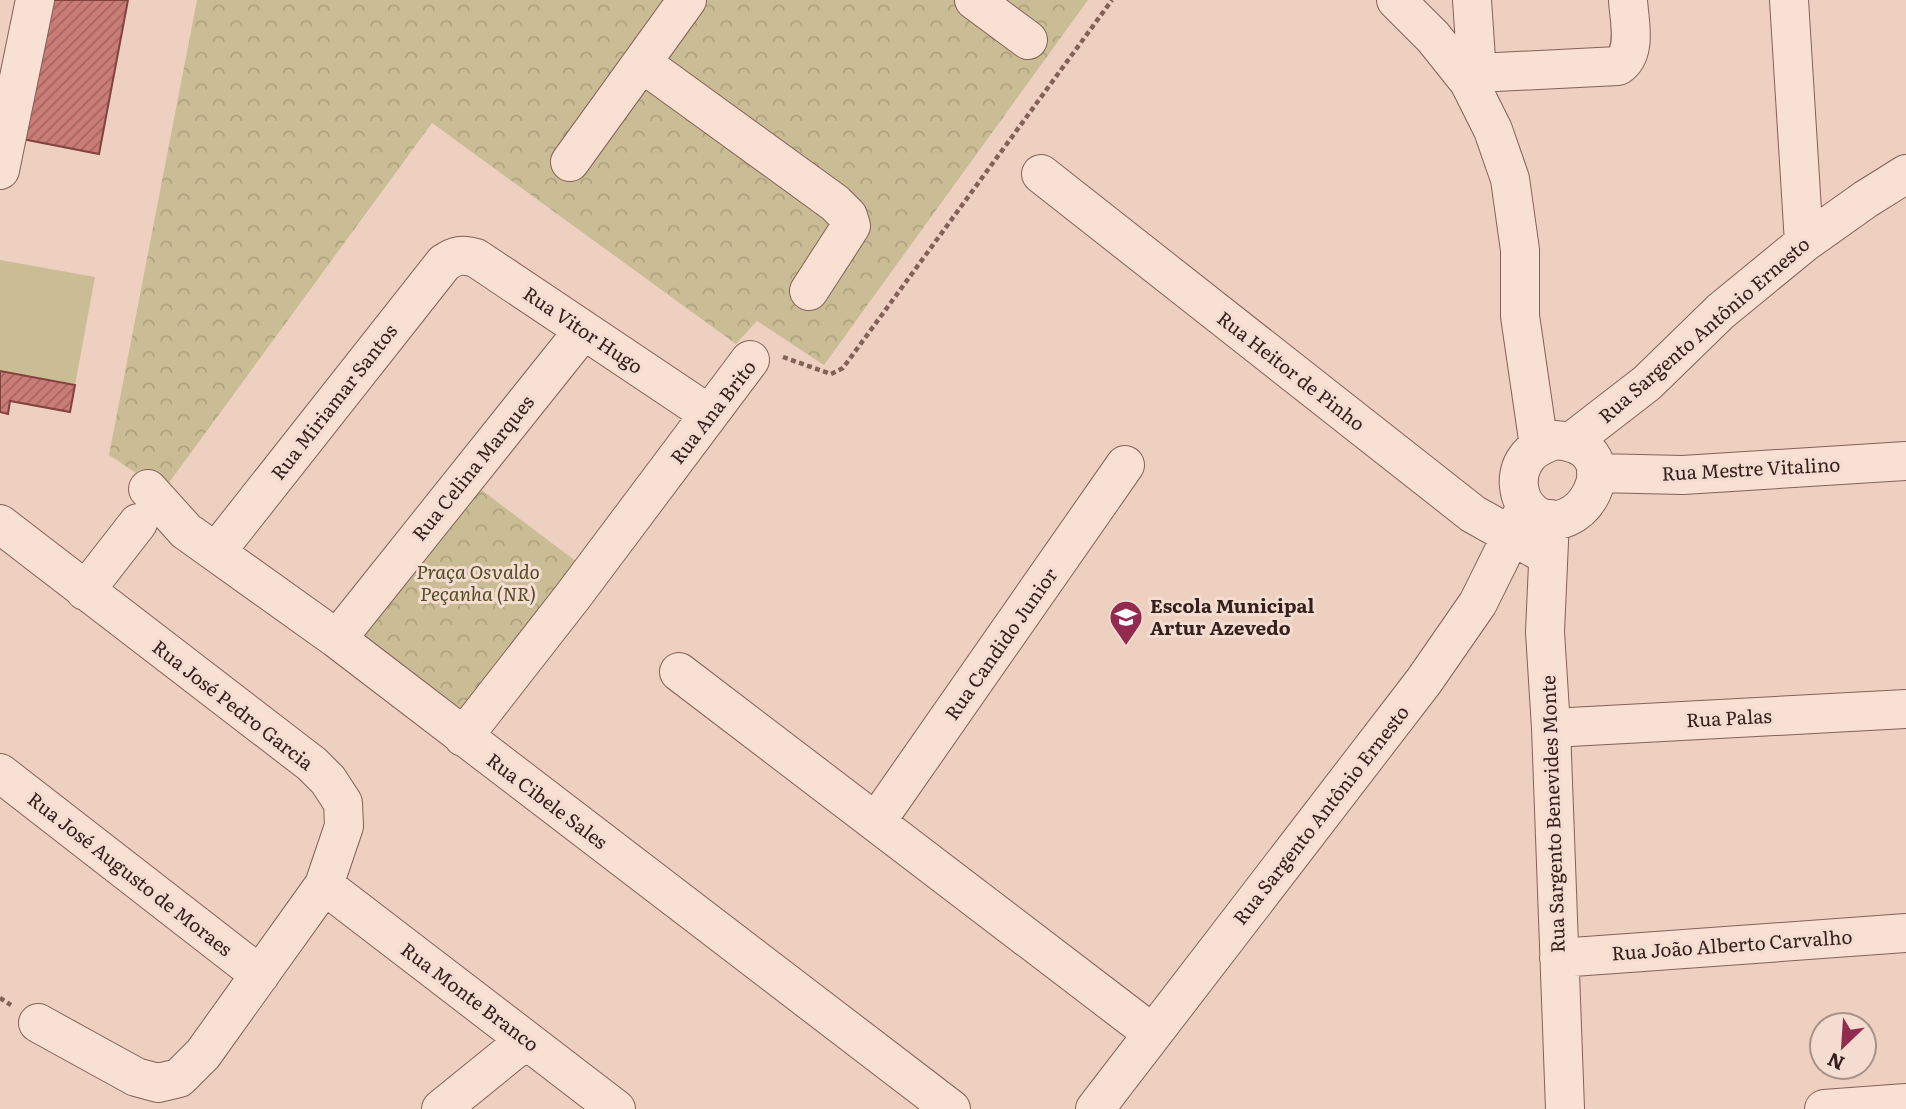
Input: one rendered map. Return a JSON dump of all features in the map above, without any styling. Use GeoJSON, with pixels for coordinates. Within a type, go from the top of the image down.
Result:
{"type":"FeatureCollection","features":[{"type":"Feature","properties":{"kind":"street"},"geometry":{"type":"LineString","coordinates":[[0,170],[35,0]]}},
{"type":"Feature","properties":{"kind":"street"},"geometry":{"type":"LineString","coordinates":[[570,162],[687,0]]}},
{"type":"Feature","properties":{"kind":"street"},"geometry":{"type":"LineString","coordinates":[[974,0],[1028,40]]}},
{"type":"Feature","properties":{"kind":"street"},"geometry":{"type":"LineString","coordinates":[[1396,0],[1473,78]]}},
{"type":"Feature","properties":{"kind":"street"},"geometry":{"type":"LineString","coordinates":[[1472,0],[1473,78],[1510,179],[1520,250],[1520,316],[1555,444]]}},
{"type":"Feature","properties":{"kind":"street"},"geometry":{"type":"LineString","coordinates":[[1473,78],[1618,66],[1629,54],[1631,41],[1628,0]]}},
{"type":"Feature","properties":{"kind":"street"},"geometry":{"type":"LineString","coordinates":[[1789,0],[1804,243]]}},
{"type":"Feature","properties":{"kind":"street"},"geometry":{"type":"LineString","coordinates":[[642,63],[835,203],[848,216],[851,226],[809,291]]}},
{"type":"Feature","properties":{"kind":"street","name":"Rua Heitor de Pinho"},"geometry":{"type":"LineString","coordinates":[[1041,174],[1473,514],[1534,529]]}},
{"type":"Feature","properties":{"kind":"street","name":"Rua Sargento Antônio Ernesto"},"geometry":{"type":"LineString","coordinates":[[1555,444],[1647,383],[1721,311],[1804,243],[1866,198],[1906,174]]}},
{"type":"Feature","properties":{"kind":"street","name":"Rua Vitor Hugo"},"geometry":{"type":"LineString","coordinates":[[454,256],[476,258],[709,414]]}},
{"type":"Feature","properties":{"kind":"street","name":"Rua Miriamar Santos"},"geometry":{"type":"LineString","coordinates":[[216,552],[436,273],[454,256]]}},
{"type":"Feature","properties":{"kind":"street","name":"Rua Celina Marques"},"geometry":{"type":"LineString","coordinates":[[337,639],[583,331]]}},
{"type":"Feature","properties":{"kind":"street","name":"Rua Ana Brito"},"geometry":{"type":"LineString","coordinates":[[463,737],[573,596],[750,360]]}},
{"type":"Feature","properties":{"kind":"street"},"geometry":{"type":"LineString","coordinates":[[1555,444],[1584,446],[1592,458],[1596,473],[1594,488],[1588,501],[1578,511],[1534,529],[1520,495],[1518,481],[1528,454],[1555,444]]}},
{"type":"Feature","properties":{"kind":"street","name":"Rua Mestre Vitalino"},"geometry":{"type":"LineString","coordinates":[[1596,473],[1684,475],[1906,461]]}},
{"type":"Feature","properties":{"kind":"street","name":"Rua Candido Junior"},"geometry":{"type":"LineString","coordinates":[[876,822],[1125,465]]}},
{"type":"Feature","properties":{"kind":"street","name":"Rua Cibele Sales"},"geometry":{"type":"LineString","coordinates":[[85,592],[143,506],[186,531],[337,639],[951,1109]]}},
{"type":"Feature","properties":{"kind":"street","name":"Rua José Pedro Garcia"},"geometry":{"type":"LineString","coordinates":[[0,524],[312,764],[328,780],[343,803],[344,826],[324,885],[203,1054],[179,1078],[158,1083],[136,1077],[38,1023]]}},
{"type":"Feature","properties":{"kind":"street","name":"Rua Sargento Antônio Ernesto"},"geometry":{"type":"LineString","coordinates":[[1095,1109],[1424,681],[1534,529]]}},
{"type":"Feature","properties":{"kind":"street","name":"Rua Sargento Benevides Monte"},"geometry":{"type":"LineString","coordinates":[[1534,529],[1545,632],[1551,728],[1565,1109]]}},
{"type":"Feature","properties":{"kind":"street"},"geometry":{"type":"LineString","coordinates":[[679,672],[1152,1033]]}},
{"type":"Feature","properties":{"kind":"street","name":"Rua Palas"},"geometry":{"type":"LineString","coordinates":[[1551,728],[1906,709]]}},
{"type":"Feature","properties":{"kind":"street","name":"Rua José Augusto de Moraes"},"geometry":{"type":"LineString","coordinates":[[0,773],[260,975]]}},
{"type":"Feature","properties":{"kind":"street","name":"Rua Monte Branco"},"geometry":{"type":"LineString","coordinates":[[324,885],[616,1109]]}},
{"type":"Feature","properties":{"kind":"street","name":"Rua João Alberto Carvalho"},"geometry":{"type":"LineString","coordinates":[[1559,958],[1906,933]]}},
{"type":"Feature","properties":{"kind":"street"},"geometry":{"type":"LineString","coordinates":[[441,1109],[526,1040]]}},
{"type":"Feature","properties":{"kind":"street"},"geometry":{"type":"LineString","coordinates":[[1825,1109],[1906,1103]]}},
{"type":"Feature","properties":{"kind":"path","name":"Rua Ana Brito"},"geometry":{"type":"LineString","coordinates":[[750,360],[759,354],[770,352],[831,374],[843,368],[1112,0]]}},
{"type":"Feature","properties":{"kind":"green space"},"geometry":{"type":"Polygon","coordinates":[[[197,0],[1088,0],[824,365],[757,321],[736,344],[432,123],[163,491],[109,455],[197,0]]]}},
{"type":"Feature","properties":{"kind":"green space"},"geometry":{"type":"Polygon","coordinates":[[[0,260],[95,277],[75,385],[0,371],[0,260]]]}},
{"type":"Feature","properties":{"kind":"green space","name":"Praça Osvaldo Peçanha (NR)"},"geometry":{"type":"Polygon","coordinates":[[[471,482],[577,562],[460,715],[355,635],[471,482]]]}},
{"type":"Feature","properties":{"kind":"building"},"geometry":{"type":"Polygon","coordinates":[[[48,0],[128,0],[99,154],[22,139],[48,0]]]}},
{"type":"Feature","properties":{"kind":"building"},"geometry":{"type":"Polygon","coordinates":[[[0,371],[75,385],[70,412],[10,401],[8,414],[0,412],[0,371]]]}},
{"type":"Feature","properties":{"kind":"place","name":"Escola Municipal Artur Azevedo"},"geometry":{"type":"Point","coordinates":[1126,647]}}]}
